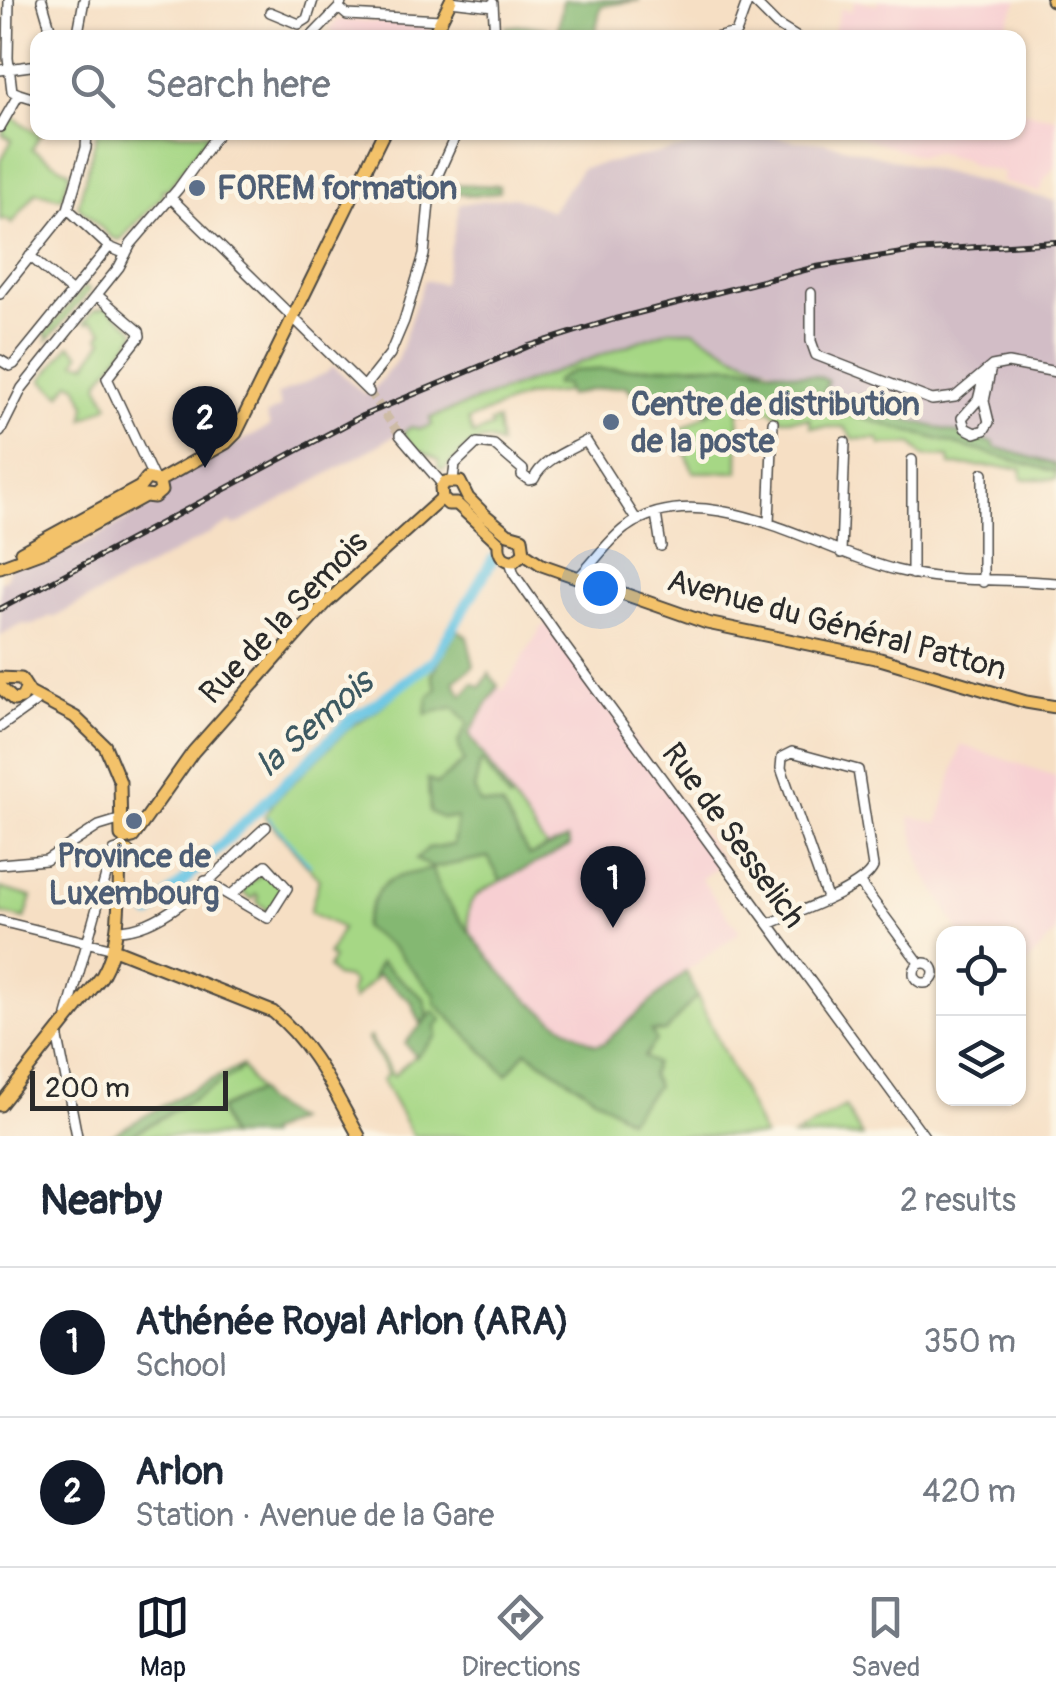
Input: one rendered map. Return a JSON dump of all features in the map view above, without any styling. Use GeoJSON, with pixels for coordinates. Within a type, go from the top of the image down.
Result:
{"type":"FeatureCollection","features":[{"type":"Feature","properties":{"kind":"main road"},"geometry":{"type":"LineString","coordinates":[[436,30],[450,1]]}},
{"type":"Feature","properties":{"kind":"main road"},"geometry":{"type":"LineString","coordinates":[[0,565],[140,488],[144,479],[156,479],[232,439],[380,140]]}},
{"type":"Feature","properties":{"kind":"main road"},"geometry":{"type":"LineString","coordinates":[[0,565],[46,550],[142,498],[159,494],[156,479]]}},
{"type":"Feature","properties":{"kind":"main road"},"geometry":{"type":"LineString","coordinates":[[462,484],[461,499],[448,504],[446,487],[462,484]]}},
{"type":"Feature","properties":{"kind":"main road","name":"Rue de la Semois"},"geometry":{"type":"LineString","coordinates":[[121,824],[124,839],[132,837],[194,752],[328,602],[446,487]]}},
{"type":"Feature","properties":{"kind":"main road"},"geometry":{"type":"LineString","coordinates":[[461,499],[503,539],[522,538],[524,553],[510,560],[499,552],[503,539]]}},
{"type":"Feature","properties":{"kind":"main road","name":"Avenue du Général Patton"},"geometry":{"type":"LineString","coordinates":[[524,553],[542,564],[707,623],[880,658],[1056,710]]}},
{"type":"Feature","properties":{"kind":"main road"},"geometry":{"type":"LineString","coordinates":[[12,690],[70,713]]}},
{"type":"Feature","properties":{"kind":"main road"},"geometry":{"type":"LineString","coordinates":[[12,690],[70,713],[88,726],[112,759],[120,782],[123,851]]}},
{"type":"Feature","properties":{"kind":"main road","name":"Rue de la Semois"},"geometry":{"type":"LineString","coordinates":[[117,930],[123,851],[172,781]]}},
{"type":"Feature","properties":{"kind":"main road","name":"Rue de la Semois"},"geometry":{"type":"LineString","coordinates":[[123,851],[136,839],[162,795]]}},
{"type":"Feature","properties":{"kind":"main road"},"geometry":{"type":"LineString","coordinates":[[0,1105],[102,976],[114,949],[117,930]]}},
{"type":"Feature","properties":{"kind":"main road"},"geometry":{"type":"LineString","coordinates":[[114,949],[273,1012],[309,1049],[359,1136]]}},
{"type":"Feature","properties":{"kind":"street"},"geometry":{"type":"LineString","coordinates":[[9,0],[4,69],[12,90],[30,97]]}},
{"type":"Feature","properties":{"kind":"street"},"geometry":{"type":"LineString","coordinates":[[42,0],[51,30]]}},
{"type":"Feature","properties":{"kind":"street"},"geometry":{"type":"LineString","coordinates":[[270,12],[299,24],[307,19],[314,0]]}},
{"type":"Feature","properties":{"kind":"street"},"geometry":{"type":"LineString","coordinates":[[738,30],[750,0],[785,30]]}},
{"type":"Feature","properties":{"kind":"street"},"geometry":{"type":"LineString","coordinates":[[450,1],[493,3],[495,30]]}},
{"type":"Feature","properties":{"kind":"street"},"geometry":{"type":"LineString","coordinates":[[317,30],[340,4],[347,14],[440,20]]}},
{"type":"Feature","properties":{"kind":"street"},"geometry":{"type":"LineString","coordinates":[[78,30],[83,5]]}},
{"type":"Feature","properties":{"kind":"street"},"geometry":{"type":"LineString","coordinates":[[4,69],[30,66]]}},
{"type":"Feature","properties":{"kind":"street"},"geometry":{"type":"LineString","coordinates":[[0,127],[19,94]]}},
{"type":"Feature","properties":{"kind":"street"},"geometry":{"type":"LineString","coordinates":[[0,294],[68,208],[86,140]]}},
{"type":"Feature","properties":{"kind":"street"},"geometry":{"type":"LineString","coordinates":[[0,432],[22,388],[119,268],[213,140]]}},
{"type":"Feature","properties":{"kind":"street"},"geometry":{"type":"LineString","coordinates":[[170,197],[366,389],[390,354],[404,322],[424,255],[430,192],[454,140]]}},
{"type":"Feature","properties":{"kind":"street"},"geometry":{"type":"LineString","coordinates":[[68,208],[108,247],[126,254]]}},
{"type":"Feature","properties":{"kind":"street"},"geometry":{"type":"LineString","coordinates":[[0,360],[10,366],[14,364],[108,247]]}},
{"type":"Feature","properties":{"kind":"street"},"geometry":{"type":"LineString","coordinates":[[30,256],[72,292]]}},
{"type":"Feature","properties":{"kind":"street"},"geometry":{"type":"LineString","coordinates":[[812,293],[812,348],[823,360],[932,400],[955,397],[989,369],[1008,363],[1056,372]]}},
{"type":"Feature","properties":{"kind":"street"},"geometry":{"type":"LineString","coordinates":[[98,294],[139,330],[140,336],[107,378],[156,479]]}},
{"type":"Feature","properties":{"kind":"street"},"geometry":{"type":"LineString","coordinates":[[989,369],[984,400],[990,422],[975,433],[966,428],[962,418],[978,400],[989,369]]}},
{"type":"Feature","properties":{"kind":"street"},"geometry":{"type":"LineString","coordinates":[[769,523],[773,422]]}},
{"type":"Feature","properties":{"kind":"street"},"geometry":{"type":"LineString","coordinates":[[400,435],[446,487],[456,464],[471,447],[486,442],[531,469],[586,441],[637,521]]}},
{"type":"Feature","properties":{"kind":"street"},"geometry":{"type":"LineString","coordinates":[[841,553],[845,442]]}},
{"type":"Feature","properties":{"kind":"street"},"geometry":{"type":"LineString","coordinates":[[912,460],[912,574]]}},
{"type":"Feature","properties":{"kind":"street"},"geometry":{"type":"LineString","coordinates":[[983,473],[983,582]]}},
{"type":"Feature","properties":{"kind":"street"},"geometry":{"type":"LineString","coordinates":[[584,580],[606,546],[637,521],[656,514],[692,510],[769,523],[841,553],[912,574],[983,582],[1056,583]]}},
{"type":"Feature","properties":{"kind":"street"},"geometry":{"type":"LineString","coordinates":[[656,514],[661,546]]}},
{"type":"Feature","properties":{"kind":"street","name":"Rue de Sesselich"},"geometry":{"type":"LineString","coordinates":[[510,560],[514,574],[556,634],[924,1136]]}},
{"type":"Feature","properties":{"kind":"street"},"geometry":{"type":"LineString","coordinates":[[11,718],[12,690]]}},
{"type":"Feature","properties":{"kind":"street"},"geometry":{"type":"LineString","coordinates":[[0,726],[36,702]]}},
{"type":"Feature","properties":{"kind":"street"},"geometry":{"type":"LineString","coordinates":[[769,924],[827,898],[860,882],[869,876],[874,858],[860,773],[852,766],[792,752],[782,757],[780,768],[827,898]]}},
{"type":"Feature","properties":{"kind":"street"},"geometry":{"type":"LineString","coordinates":[[0,864],[41,861],[56,856],[99,826],[121,824]]}},
{"type":"Feature","properties":{"kind":"street"},"geometry":{"type":"LineString","coordinates":[[117,930],[138,928],[172,913],[266,828]]}},
{"type":"Feature","properties":{"kind":"street"},"geometry":{"type":"LineString","coordinates":[[77,1136],[61,1028],[110,861],[114,852],[123,851]]}},
{"type":"Feature","properties":{"kind":"street"},"geometry":{"type":"LineString","coordinates":[[205,881],[268,918],[286,888],[268,867],[262,867],[232,894]]}},
{"type":"Feature","properties":{"kind":"street"},"geometry":{"type":"LineString","coordinates":[[860,882],[920,964]]}},
{"type":"Feature","properties":{"kind":"street"},"geometry":{"type":"LineString","coordinates":[[0,921],[114,949]]}},
{"type":"Feature","properties":{"kind":"shaded area"},"geometry":{"type":"Polygon","coordinates":[[[855,0],[877,5],[879,0],[1018,0],[1003,30],[834,30],[841,8],[851,11],[855,0]]]}},
{"type":"Feature","properties":{"kind":"shaded area"},"geometry":{"type":"Polygon","coordinates":[[[338,20],[431,28],[430,30],[329,29],[338,20]]]}},
{"type":"Feature","properties":{"kind":"shaded area"},"geometry":{"type":"Polygon","coordinates":[[[1026,112],[1056,117],[1056,167],[1045,178],[1040,192],[1002,182],[1003,172],[973,166],[964,159],[933,152],[920,156],[871,140],[1026,140],[1026,112]]]}},
{"type":"Feature","properties":{"kind":"shaded area"},"geometry":{"type":"Polygon","coordinates":[[[723,140],[824,142],[1056,201],[1056,465],[995,447],[993,443],[869,409],[864,397],[860,396],[855,404],[834,400],[824,392],[817,375],[793,374],[766,366],[726,347],[642,342],[431,419],[433,424],[421,429],[410,427],[248,519],[234,526],[231,522],[53,618],[23,624],[0,636],[0,582],[6,579],[10,567],[75,548],[165,499],[169,481],[270,426],[266,415],[281,407],[277,395],[333,366],[365,395],[374,389],[397,360],[424,280],[443,284],[460,204],[514,197],[551,211],[582,168],[723,140]]]}},
{"type":"Feature","properties":{"kind":"shaded area"},"geometry":{"type":"Polygon","coordinates":[[[548,623],[723,862],[701,879],[740,932],[596,1045],[538,1011],[505,980],[471,934],[466,918],[474,896],[484,889],[570,846],[566,840],[547,848],[469,734],[498,686],[503,691],[541,628],[548,623]]]}},
{"type":"Feature","properties":{"kind":"shaded area"},"geometry":{"type":"Polygon","coordinates":[[[961,745],[1056,776],[1056,932],[1026,964],[1026,926],[956,926],[922,868],[909,816],[938,823],[961,745]]]}},
{"type":"Feature","properties":{"kind":"green space"},"geometry":{"type":"Polygon","coordinates":[[[563,0],[640,0],[601,6],[596,30],[558,29],[563,0]]]}},
{"type":"Feature","properties":{"kind":"green space"},"geometry":{"type":"Polygon","coordinates":[[[524,25],[548,29],[506,30],[524,25]]]}},
{"type":"Feature","properties":{"kind":"green space"},"geometry":{"type":"Polygon","coordinates":[[[12,117],[30,129],[30,140],[37,140],[32,149],[70,172],[62,198],[36,192],[12,224],[0,220],[0,162],[12,140],[2,134],[12,117]]]}},
{"type":"Feature","properties":{"kind":"green space"},"geometry":{"type":"Polygon","coordinates":[[[95,140],[205,140],[169,188],[162,190],[162,196],[120,240],[111,237],[78,206],[95,140]]]}},
{"type":"Feature","properties":{"kind":"green space"},"geometry":{"type":"Polygon","coordinates":[[[448,184],[499,186],[499,192],[474,196],[445,191],[448,184]]]}},
{"type":"Feature","properties":{"kind":"green space"},"geometry":{"type":"Polygon","coordinates":[[[85,287],[90,290],[46,342],[49,338],[45,334],[85,287]]]}},
{"type":"Feature","properties":{"kind":"green space"},"geometry":{"type":"Polygon","coordinates":[[[107,307],[135,330],[135,335],[100,380],[109,405],[84,419],[86,405],[77,385],[70,382],[61,395],[42,380],[70,345],[80,354],[76,362],[87,364],[103,340],[99,337],[103,331],[91,321],[84,322],[94,310],[107,307]]]}},
{"type":"Feature","properties":{"kind":"green space"},"geometry":{"type":"Polygon","coordinates":[[[669,330],[693,330],[736,355],[766,366],[702,365],[565,384],[567,392],[526,396],[468,420],[473,435],[492,427],[490,423],[497,420],[500,445],[476,442],[443,470],[438,467],[439,460],[415,448],[403,433],[411,427],[432,425],[430,418],[669,330]]]}},
{"type":"Feature","properties":{"kind":"green space"},"geometry":{"type":"Polygon","coordinates":[[[702,365],[757,367],[819,377],[828,381],[824,392],[834,400],[855,404],[860,395],[865,397],[869,409],[994,443],[995,447],[1056,465],[1056,472],[749,387],[708,414],[689,383],[658,403],[648,386],[633,395],[627,386],[568,396],[565,384],[555,385],[555,381],[572,371],[702,365]]]}},
{"type":"Feature","properties":{"kind":"green space"},"geometry":{"type":"Polygon","coordinates":[[[749,387],[1056,472],[1056,479],[1022,479],[1021,468],[950,465],[949,457],[923,456],[912,444],[880,445],[879,439],[854,439],[844,427],[811,427],[810,419],[782,419],[771,410],[739,410],[738,472],[693,472],[678,432],[749,387]]]}},
{"type":"Feature","properties":{"kind":"green space"},"geometry":{"type":"Polygon","coordinates":[[[457,629],[467,637],[474,666],[454,681],[462,696],[473,683],[481,687],[489,673],[498,686],[469,734],[512,798],[509,800],[483,762],[474,789],[480,803],[502,806],[529,856],[567,839],[570,846],[501,881],[488,857],[433,868],[416,859],[428,848],[453,845],[457,818],[442,818],[430,812],[428,779],[437,784],[464,762],[458,742],[468,723],[454,707],[426,714],[428,697],[437,689],[432,675],[457,629]]]}},
{"type":"Feature","properties":{"kind":"green space"},"geometry":{"type":"Polygon","coordinates":[[[443,655],[432,674],[437,689],[426,713],[454,706],[468,723],[464,762],[437,784],[428,780],[430,812],[442,818],[457,818],[453,845],[428,848],[433,868],[488,857],[501,881],[472,900],[468,914],[471,934],[437,889],[432,870],[364,928],[393,948],[508,1074],[525,1051],[628,1118],[651,1075],[644,1058],[650,1031],[665,1031],[697,996],[764,1136],[413,1136],[382,1080],[388,1074],[368,1039],[393,1076],[437,1036],[431,1018],[421,1024],[428,1014],[424,999],[380,962],[375,978],[353,1000],[353,983],[335,976],[328,968],[333,958],[328,955],[342,928],[310,912],[319,879],[265,816],[273,802],[350,727],[373,713],[443,655]]]}},
{"type":"Feature","properties":{"kind":"green space"},"geometry":{"type":"Polygon","coordinates":[[[484,762],[547,848],[529,856],[502,806],[480,803],[474,789],[480,763],[484,762]]]}},
{"type":"Feature","properties":{"kind":"green space"},"geometry":{"type":"Polygon","coordinates":[[[432,869],[447,901],[510,982],[556,1021],[596,1045],[604,1043],[686,971],[697,996],[665,1032],[651,1031],[656,1040],[644,1057],[655,1063],[651,1075],[657,1086],[628,1119],[526,1051],[507,1075],[435,1003],[435,995],[393,948],[363,927],[374,899],[386,883],[432,869]]]}},
{"type":"Feature","properties":{"kind":"green space"},"geometry":{"type":"Polygon","coordinates":[[[266,870],[283,888],[271,911],[264,913],[267,909],[257,902],[256,894],[252,899],[241,891],[236,894],[266,870]]]}},
{"type":"Feature","properties":{"kind":"green space"},"geometry":{"type":"Polygon","coordinates":[[[0,888],[32,897],[25,919],[0,913],[0,888]]]}},
{"type":"Feature","properties":{"kind":"green space"},"geometry":{"type":"Polygon","coordinates":[[[380,962],[424,999],[428,1015],[421,1024],[411,1001],[378,975],[373,976],[380,962]]]}},
{"type":"Feature","properties":{"kind":"green space"},"geometry":{"type":"Polygon","coordinates":[[[434,1011],[442,1020],[436,1026],[437,1036],[416,1057],[405,1043],[434,1011]]]}},
{"type":"Feature","properties":{"kind":"green space"},"geometry":{"type":"Polygon","coordinates":[[[241,1066],[258,1091],[219,1109],[229,1136],[130,1136],[237,1073],[241,1066]]]}},
{"type":"Feature","properties":{"kind":"green space"},"geometry":{"type":"Polygon","coordinates":[[[241,1066],[237,1073],[130,1136],[110,1136],[192,1089],[241,1066]]]}},
{"type":"Feature","properties":{"kind":"green space"},"geometry":{"type":"Polygon","coordinates":[[[258,1091],[264,1101],[295,1120],[267,1133],[268,1136],[229,1136],[219,1109],[258,1091]]]}},
{"type":"Feature","properties":{"kind":"green space"},"geometry":{"type":"Polygon","coordinates":[[[845,1107],[862,1136],[794,1136],[845,1107]]]}},
{"type":"Feature","properties":{"kind":"waterway","name":"la Semois"},"geometry":{"type":"LineString","coordinates":[[150,914],[353,717],[434,660],[493,559]]}},
{"type":"Feature","properties":{"kind":"waterway","name":"la Semois"},"geometry":{"type":"LineString","coordinates":[[256,811],[262,814]]}},
{"type":"Feature","properties":{"kind":"waterway"},"geometry":{"type":"LineString","coordinates":[[268,817],[310,865]]}},
{"type":"Feature","properties":{"kind":"tunnel"},"geometry":{"type":"LineString","coordinates":[[369,392],[400,435]]}},
{"type":"Feature","properties":{"kind":"railway"},"geometry":{"type":"LineString","coordinates":[[0,609],[362,416],[529,346],[615,319],[816,267],[914,251],[1056,242]]}},
{"type":"Feature","properties":{"kind":"place","name":"FOREM formation"},"geometry":{"type":"Point","coordinates":[197,188]}},
{"type":"Feature","properties":{"kind":"place","name":"Centre de distribution de la poste"},"geometry":{"type":"Point","coordinates":[611,422]}},
{"type":"Feature","properties":{"kind":"place","name":"Arlon"},"geometry":{"type":"Point","coordinates":[205,468]}},
{"type":"Feature","properties":{"kind":"place","name":"Province de Luxembourg"},"geometry":{"type":"Point","coordinates":[134,821]}},
{"type":"Feature","properties":{"kind":"place","name":"Athénée Royal Arlon (ARA)"},"geometry":{"type":"Point","coordinates":[613,928]}}]}
